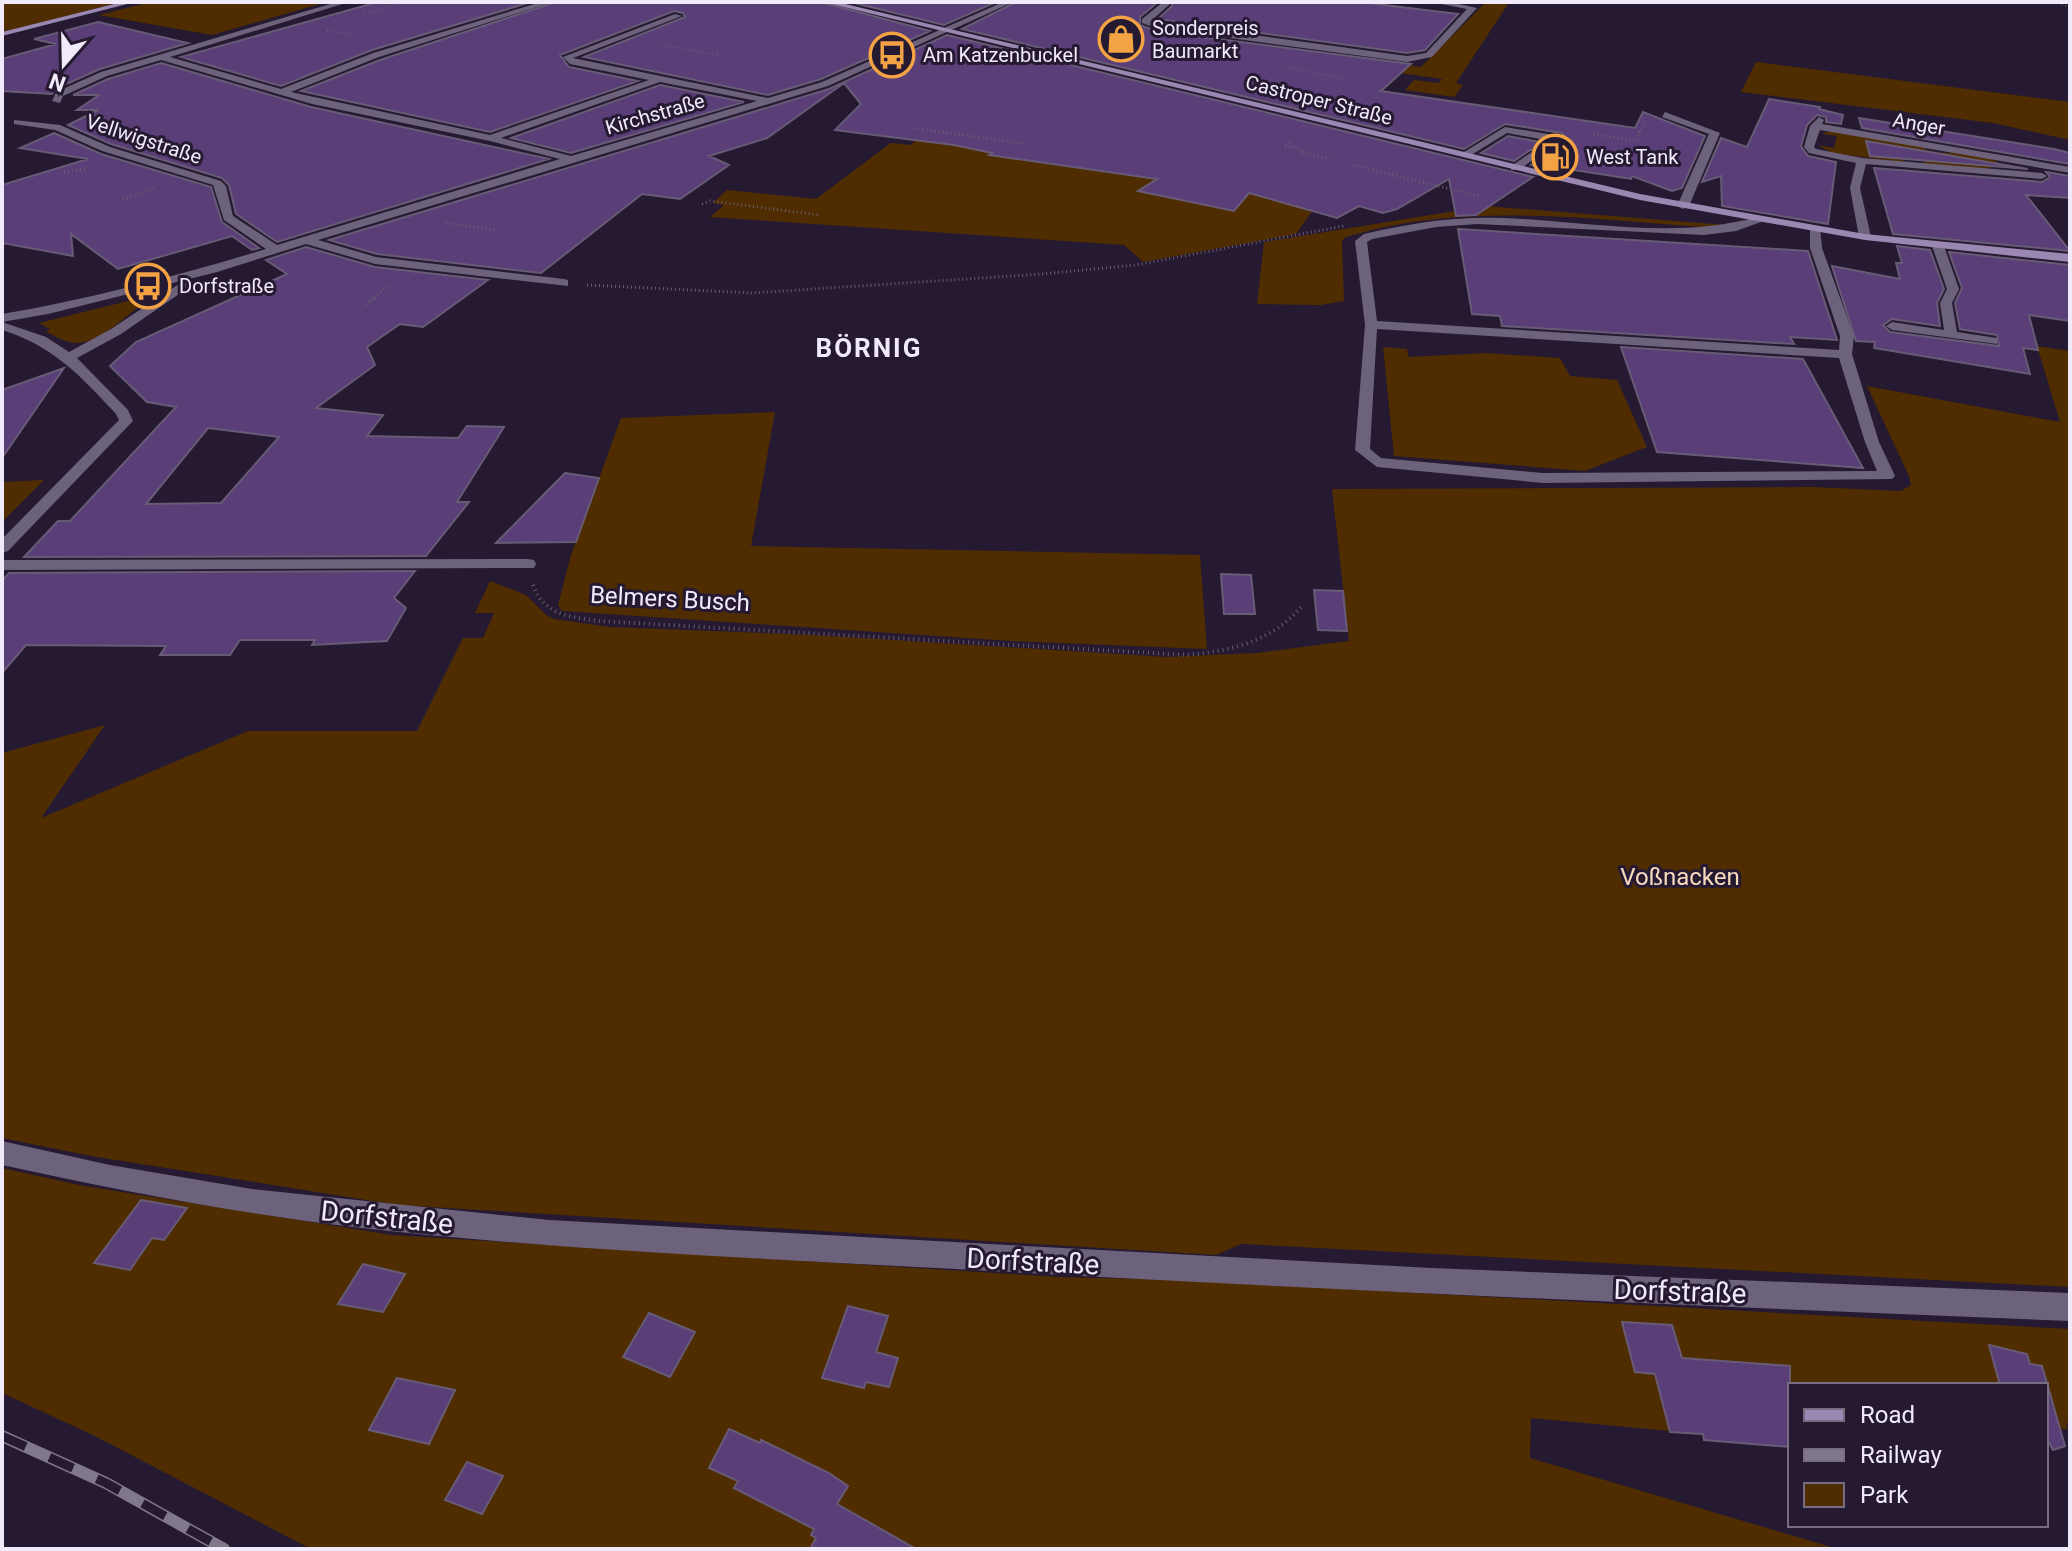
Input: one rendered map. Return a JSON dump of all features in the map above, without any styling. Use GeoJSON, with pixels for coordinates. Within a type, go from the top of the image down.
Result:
{"type":"FeatureCollection","features":[{"type":"Feature","properties":{"kind":"main road"},"geometry":{"type":"LineString","coordinates":[[2,34],[131,2]]}},
{"type":"Feature","properties":{"kind":"main road","name":"Castroper Straße"},"geometry":{"type":"LineString","coordinates":[[827,2],[1683,206],[1865,237],[2070,258]]}},
{"type":"Feature","properties":{"kind":"street","name":"Vellwigstraße"},"geometry":{"type":"LineString","coordinates":[[273,248],[228,218],[221,186],[217,183],[106,149],[57,127],[14,124],[115,76],[119,70],[345,2]]}},
{"type":"Feature","properties":{"kind":"street"},"geometry":{"type":"LineString","coordinates":[[280,93],[376,55],[549,2]]}},
{"type":"Feature","properties":{"kind":"street","name":"Kirchstraße"},"geometry":{"type":"LineString","coordinates":[[2,318],[213,269],[302,239],[836,81],[1009,2]]}},
{"type":"Feature","properties":{"kind":"street"},"geometry":{"type":"LineString","coordinates":[[1166,4],[1145,21],[1156,26],[1407,59],[1429,55],[1473,8],[1435,2]]}},
{"type":"Feature","properties":{"kind":"street"},"geometry":{"type":"LineString","coordinates":[[1524,2],[1557,2]]}},
{"type":"Feature","properties":{"kind":"street"},"geometry":{"type":"LineString","coordinates":[[678,16],[570,55],[568,60],[770,101]]}},
{"type":"Feature","properties":{"kind":"street"},"geometry":{"type":"LineString","coordinates":[[160,57],[280,93],[491,138],[572,159]]}},
{"type":"Feature","properties":{"kind":"street"},"geometry":{"type":"LineString","coordinates":[[491,138],[659,79]]}},
{"type":"Feature","properties":{"kind":"street"},"geometry":{"type":"LineString","coordinates":[[1665,115],[1703,126],[1715,133],[1683,206]]}},
{"type":"Feature","properties":{"kind":"street","name":"Anger"},"geometry":{"type":"LineString","coordinates":[[2070,170],[1817,123],[1809,147],[1813,151],[1862,161],[2070,178]]}},
{"type":"Feature","properties":{"kind":"street"},"geometry":{"type":"LineString","coordinates":[[1464,155],[1505,130],[1560,139],[1548,147]]}},
{"type":"Feature","properties":{"kind":"street"},"geometry":{"type":"LineString","coordinates":[[1485,143],[1502,147],[1485,143]]}},
{"type":"Feature","properties":{"kind":"street"},"geometry":{"type":"LineString","coordinates":[[1515,168],[1531,156]]}},
{"type":"Feature","properties":{"kind":"street"},"geometry":{"type":"LineString","coordinates":[[2016,160],[2022,175]]}},
{"type":"Feature","properties":{"kind":"street"},"geometry":{"type":"LineString","coordinates":[[1862,161],[1855,188],[1865,237]]}},
{"type":"Feature","properties":{"kind":"street","name":"Castroper Straße"},"geometry":{"type":"LineString","coordinates":[[1757,220],[1738,229],[1700,230],[1479,221],[1431,224],[1368,236],[1361,241],[1371,325],[1362,450],[1377,462],[1543,478],[1887,476],[1872,442],[1845,354],[1847,336],[1816,248],[1816,229]]}},
{"type":"Feature","properties":{"kind":"street"},"geometry":{"type":"LineString","coordinates":[[302,239],[375,260],[564,283]]}},
{"type":"Feature","properties":{"kind":"street"},"geometry":{"type":"LineString","coordinates":[[1938,246],[1953,289],[1946,303],[1951,335]]}},
{"type":"Feature","properties":{"kind":"street","name":"Kirchstraße"},"geometry":{"type":"LineString","coordinates":[[70,356],[102,341],[147,307],[213,269]]}},
{"type":"Feature","properties":{"kind":"street"},"geometry":{"type":"LineString","coordinates":[[1371,325],[1845,354]]}},
{"type":"Feature","properties":{"kind":"street"},"geometry":{"type":"LineString","coordinates":[[2,326],[46,340],[70,356],[123,413],[126,421],[2,548]]}},
{"type":"Feature","properties":{"kind":"street"},"geometry":{"type":"LineString","coordinates":[[1892,326],[1992,341]]}},
{"type":"Feature","properties":{"kind":"street"},"geometry":{"type":"LineString","coordinates":[[2,565],[528,564]]}},
{"type":"Feature","properties":{"kind":"street","name":"Dorfstraße"},"geometry":{"type":"LineString","coordinates":[[2,1153],[110,1177],[252,1201],[549,1233],[1431,1282],[2070,1307]]}},
{"type":"Feature","properties":{"kind":"path"},"geometry":{"type":"LineString","coordinates":[[2058,2],[2070,8]]}},
{"type":"Feature","properties":{"kind":"path"},"geometry":{"type":"LineString","coordinates":[[316,28],[354,34]]}},
{"type":"Feature","properties":{"kind":"path"},"geometry":{"type":"LineString","coordinates":[[618,37],[723,56]]}},
{"type":"Feature","properties":{"kind":"path"},"geometry":{"type":"LineString","coordinates":[[1594,134],[1636,141],[1646,119],[1665,115]]}},
{"type":"Feature","properties":{"kind":"path"},"geometry":{"type":"LineString","coordinates":[[915,128],[1027,144]]}},
{"type":"Feature","properties":{"kind":"path"},"geometry":{"type":"LineString","coordinates":[[1290,142],[1284,145],[1333,160]]}},
{"type":"Feature","properties":{"kind":"path"},"geometry":{"type":"LineString","coordinates":[[1353,165],[1485,198]]}},
{"type":"Feature","properties":{"kind":"path"},"geometry":{"type":"LineString","coordinates":[[702,204],[710,201],[820,215]]}},
{"type":"Feature","properties":{"kind":"path"},"geometry":{"type":"LineString","coordinates":[[564,283],[752,293],[972,280],[1136,265],[1355,224]]}},
{"type":"Feature","properties":{"kind":"path","name":"Belmers Busch"},"geometry":{"type":"LineString","coordinates":[[528,564],[535,596],[550,610],[572,617],[1171,655],[1210,654],[1252,643],[1289,624],[1303,605]]}},
{"type":"Feature","properties":{"kind":"green space"},"geometry":{"type":"Polygon","coordinates":[[[2,2],[122,2],[2,32],[2,2]]]}},
{"type":"Feature","properties":{"kind":"green space"},"geometry":{"type":"Polygon","coordinates":[[[151,2],[327,2],[212,35],[99,15],[151,2]]]}},
{"type":"Feature","properties":{"kind":"green space"},"geometry":{"type":"Polygon","coordinates":[[[1476,2],[1508,4],[1456,83],[1463,85],[1454,97],[1405,90],[1414,80],[1439,83],[1442,79],[1312,60],[1168,32],[1421,67],[1484,4],[1476,2]]]}},
{"type":"Feature","properties":{"kind":"green space"},"geometry":{"type":"Polygon","coordinates":[[[1756,62],[2070,102],[2070,140],[1993,123],[1741,92],[1756,62]]]}},
{"type":"Feature","properties":{"kind":"green space"},"geometry":{"type":"Polygon","coordinates":[[[940,122],[1330,186],[1296,234],[1143,262],[1124,245],[710,217],[724,205],[713,203],[727,190],[816,199],[891,143],[910,145],[940,122]]]}},
{"type":"Feature","properties":{"kind":"green space"},"geometry":{"type":"Polygon","coordinates":[[[1830,131],[1931,146],[1924,149],[1933,151],[1973,154],[1993,159],[2001,165],[1986,169],[1923,164],[1926,160],[1908,158],[1901,162],[1832,153],[1818,145],[1834,148],[1837,136],[1822,134],[1830,131]]]}},
{"type":"Feature","properties":{"kind":"green space"},"geometry":{"type":"Polygon","coordinates":[[[1486,206],[1726,225],[1716,228],[1577,218],[1483,216],[1391,226],[1346,237],[1342,241],[1344,301],[1321,305],[1257,304],[1264,242],[1486,206]]]}},
{"type":"Feature","properties":{"kind":"green space"},"geometry":{"type":"Polygon","coordinates":[[[132,300],[145,302],[110,330],[89,341],[66,341],[46,332],[50,329],[39,323],[132,300]]]}},
{"type":"Feature","properties":{"kind":"green space","name":"Voßnacken"},"geometry":{"type":"Polygon","coordinates":[[[2037,346],[2070,351],[2070,1287],[1241,1244],[1216,1255],[398,1205],[91,1156],[2,1138],[2,753],[105,725],[41,818],[248,731],[417,731],[463,638],[483,638],[494,613],[475,613],[490,581],[526,595],[554,619],[610,627],[813,635],[1167,657],[1257,653],[1349,641],[1332,489],[1812,487],[1901,491],[1911,485],[1909,476],[1867,386],[2060,422],[2037,346]]]}},
{"type":"Feature","properties":{"kind":"green space"},"geometry":{"type":"Polygon","coordinates":[[[1383,347],[1407,349],[1409,357],[1487,353],[1560,358],[1570,376],[1617,380],[1647,447],[1585,471],[1394,456],[1383,347]]]}},
{"type":"Feature","properties":{"kind":"green space"},"geometry":{"type":"Polygon","coordinates":[[[775,412],[751,546],[1200,555],[1207,649],[1011,641],[562,611],[558,605],[571,555],[621,418],[775,412]]]}},
{"type":"Feature","properties":{"kind":"green space"},"geometry":{"type":"Polygon","coordinates":[[[44,480],[2,522],[2,482],[44,480]]]}},
{"type":"Feature","properties":{"kind":"green space"},"geometry":{"type":"Polygon","coordinates":[[[2,1168],[84,1186],[392,1235],[1058,1277],[1182,1280],[2070,1329],[2068,1429],[2048,1428],[2048,1383],[1788,1383],[1788,1447],[1704,1440],[1702,1434],[1531,1418],[1530,1458],[1838,1549],[311,1549],[95,1436],[2,1393],[2,1168]]]}},
{"type":"Feature","properties":{"kind":"building"},"geometry":{"type":"Polygon","coordinates":[[[378,2],[531,2],[372,50],[281,86],[181,57],[378,2]]]}},
{"type":"Feature","properties":{"kind":"building"},"geometry":{"type":"Polygon","coordinates":[[[556,2],[820,2],[930,31],[821,79],[768,95],[584,57],[685,17],[683,13],[674,11],[560,55],[569,67],[638,81],[490,132],[301,91],[380,60],[556,2]]]}},
{"type":"Feature","properties":{"kind":"building"},"geometry":{"type":"Polygon","coordinates":[[[850,2],[996,2],[944,25],[850,2]]]}},
{"type":"Feature","properties":{"kind":"building"},"geometry":{"type":"Polygon","coordinates":[[[1016,2],[1158,2],[1140,17],[1140,25],[1156,31],[1411,64],[1381,91],[1635,128],[1643,112],[1705,136],[1682,188],[1672,191],[1632,176],[1631,179],[1546,168],[1531,165],[1543,156],[1542,151],[1530,150],[1514,161],[1481,153],[1508,136],[1544,143],[1541,150],[1550,153],[1568,140],[1562,133],[1505,124],[1464,149],[962,29],[1016,2]]]}},
{"type":"Feature","properties":{"kind":"building"},"geometry":{"type":"Polygon","coordinates":[[[1172,2],[1360,2],[1458,14],[1425,50],[1407,53],[1158,19],[1172,6],[1172,2]]]}},
{"type":"Feature","properties":{"kind":"building"},"geometry":{"type":"Polygon","coordinates":[[[98,22],[188,43],[100,69],[55,89],[52,94],[2,91],[2,59],[56,44],[34,39],[98,22]]]}},
{"type":"Feature","properties":{"kind":"building"},"geometry":{"type":"Polygon","coordinates":[[[947,35],[1533,177],[1476,215],[1456,216],[1449,179],[1397,209],[1383,213],[1359,206],[1337,218],[1249,193],[1234,211],[1138,191],[1157,179],[989,155],[992,153],[954,145],[835,130],[861,104],[844,83],[767,138],[709,156],[729,165],[680,199],[642,194],[541,273],[377,254],[329,240],[829,89],[947,35]]]}},
{"type":"Feature","properties":{"kind":"building"},"geometry":{"type":"Polygon","coordinates":[[[161,63],[311,107],[549,159],[277,242],[236,214],[229,185],[222,178],[111,144],[68,125],[98,110],[77,110],[99,95],[73,95],[108,79],[161,63]]]}},
{"type":"Feature","properties":{"kind":"building"},"geometry":{"type":"Polygon","coordinates":[[[660,85],[744,102],[571,153],[511,138],[660,85]]]}},
{"type":"Feature","properties":{"kind":"building"},"geometry":{"type":"Polygon","coordinates":[[[1769,99],[1820,107],[1843,115],[1841,124],[1826,122],[1826,117],[1817,115],[1807,125],[1801,146],[1808,156],[1836,162],[1828,224],[1722,206],[1721,176],[1702,182],[1721,138],[1747,147],[1769,99]]]}},
{"type":"Feature","properties":{"kind":"building"},"geometry":{"type":"Polygon","coordinates":[[[1859,118],[2054,149],[2070,153],[2070,164],[1862,128],[1859,118]]]}},
{"type":"Feature","properties":{"kind":"building"},"geometry":{"type":"Polygon","coordinates":[[[54,133],[101,154],[211,187],[222,222],[259,248],[252,250],[232,236],[118,269],[71,234],[73,256],[2,243],[2,185],[88,159],[20,148],[54,133]]]}},
{"type":"Feature","properties":{"kind":"building"},"geometry":{"type":"Polygon","coordinates":[[[1866,141],[2028,169],[1870,156],[1866,141]]]}},
{"type":"Feature","properties":{"kind":"building"},"geometry":{"type":"Polygon","coordinates":[[[1874,168],[2042,182],[2050,177],[2046,172],[2070,176],[2070,198],[2026,195],[2070,251],[1893,234],[1874,168]]]}},
{"type":"Feature","properties":{"kind":"building"},"geometry":{"type":"Polygon","coordinates":[[[1458,229],[1808,251],[1837,340],[1790,337],[1794,344],[1502,326],[1500,316],[1472,314],[1458,229]]]}},
{"type":"Feature","properties":{"kind":"building"},"geometry":{"type":"Polygon","coordinates":[[[1897,246],[1930,250],[1944,289],[1937,303],[1940,326],[1892,319],[1883,325],[1890,332],[1999,346],[1997,335],[1960,329],[1955,303],[1962,288],[1949,252],[2070,265],[2070,321],[2029,315],[2038,350],[2023,348],[2030,374],[1874,348],[1875,342],[1856,341],[1832,266],[1900,279],[1896,263],[1902,263],[1897,246]]]}},
{"type":"Feature","properties":{"kind":"building"},"geometry":{"type":"Polygon","coordinates":[[[306,247],[375,267],[488,280],[423,327],[400,324],[367,347],[375,365],[316,408],[383,415],[367,436],[458,438],[467,426],[504,427],[457,502],[469,502],[426,556],[24,557],[58,521],[70,521],[176,407],[147,402],[110,366],[136,342],[287,274],[266,260],[306,247]],[[208,428],[146,504],[221,503],[279,437],[208,428]]]}},
{"type":"Feature","properties":{"kind":"building"},"geometry":{"type":"Polygon","coordinates":[[[1621,347],[1803,359],[1863,468],[1657,452],[1621,347]]]}},
{"type":"Feature","properties":{"kind":"building"},"geometry":{"type":"Polygon","coordinates":[[[64,368],[2,458],[2,390],[64,368]]]}},
{"type":"Feature","properties":{"kind":"building"},"geometry":{"type":"Polygon","coordinates":[[[565,473],[599,478],[576,542],[496,543],[565,473]]]}},
{"type":"Feature","properties":{"kind":"building"},"geometry":{"type":"Polygon","coordinates":[[[415,571],[394,598],[406,608],[387,641],[312,645],[315,640],[240,640],[230,655],[160,655],[166,646],[26,645],[2,673],[2,581],[9,573],[415,571]]]}},
{"type":"Feature","properties":{"kind":"building"},"geometry":{"type":"Polygon","coordinates":[[[1221,574],[1251,575],[1255,614],[1224,614],[1221,574]]]}},
{"type":"Feature","properties":{"kind":"building"},"geometry":{"type":"Polygon","coordinates":[[[1314,590],[1343,591],[1347,631],[1318,630],[1314,590]]]}},
{"type":"Feature","properties":{"kind":"building"},"geometry":{"type":"Polygon","coordinates":[[[141,1200],[187,1208],[164,1240],[152,1238],[130,1270],[94,1263],[141,1200]]]}},
{"type":"Feature","properties":{"kind":"building"},"geometry":{"type":"Polygon","coordinates":[[[363,1264],[405,1274],[383,1312],[338,1304],[363,1264]]]}},
{"type":"Feature","properties":{"kind":"building"},"geometry":{"type":"Polygon","coordinates":[[[848,1306],[888,1316],[876,1352],[898,1358],[889,1387],[866,1382],[864,1388],[822,1378],[848,1306]]]}},
{"type":"Feature","properties":{"kind":"building"},"geometry":{"type":"Polygon","coordinates":[[[649,1313],[695,1332],[670,1377],[623,1357],[649,1313]]]}},
{"type":"Feature","properties":{"kind":"building"},"geometry":{"type":"Polygon","coordinates":[[[1622,1322],[1672,1325],[1682,1358],[1790,1366],[1788,1447],[1704,1440],[1703,1434],[1670,1432],[1655,1374],[1635,1372],[1622,1322]]]}},
{"type":"Feature","properties":{"kind":"building"},"geometry":{"type":"Polygon","coordinates":[[[1989,1345],[2027,1354],[2030,1364],[2042,1366],[2047,1383],[1999,1383],[1989,1345]]]}},
{"type":"Feature","properties":{"kind":"building"},"geometry":{"type":"Polygon","coordinates":[[[397,1378],[455,1390],[429,1444],[369,1430],[397,1378]]]}},
{"type":"Feature","properties":{"kind":"building"},"geometry":{"type":"Polygon","coordinates":[[[2048,1387],[2065,1446],[2053,1450],[2048,1441],[2048,1387]]]}},
{"type":"Feature","properties":{"kind":"building"},"geometry":{"type":"Polygon","coordinates":[[[729,1429],[760,1443],[761,1440],[829,1473],[848,1486],[837,1504],[916,1549],[810,1549],[816,1538],[811,1535],[814,1529],[734,1488],[738,1481],[709,1468],[729,1429]]]}},
{"type":"Feature","properties":{"kind":"building"},"geometry":{"type":"Polygon","coordinates":[[[467,1462],[503,1476],[482,1514],[445,1500],[467,1462]]]}},
{"type":"Feature","properties":{"kind":"railway"},"geometry":{"type":"LineString","coordinates":[[2,1436],[106,1483],[224,1549]]}},
{"type":"Feature","properties":{"kind":"place","name":"Sonderpreis Baumarkt"},"geometry":{"type":"Point","coordinates":[1121,39]}},
{"type":"Feature","properties":{"kind":"place","name":"Am Katzenbuckel"},"geometry":{"type":"Point","coordinates":[892,55]}},
{"type":"Feature","properties":{"kind":"place","name":"West Tank"},"geometry":{"type":"Point","coordinates":[1555,157]}},
{"type":"Feature","properties":{"kind":"place","name":"Dorfstraße"},"geometry":{"type":"Point","coordinates":[148,286]}},
{"type":"Feature","properties":{"kind":"district","name":"BÖRNIG"},"geometry":{"type":"Point","coordinates":[869,348]}}]}
